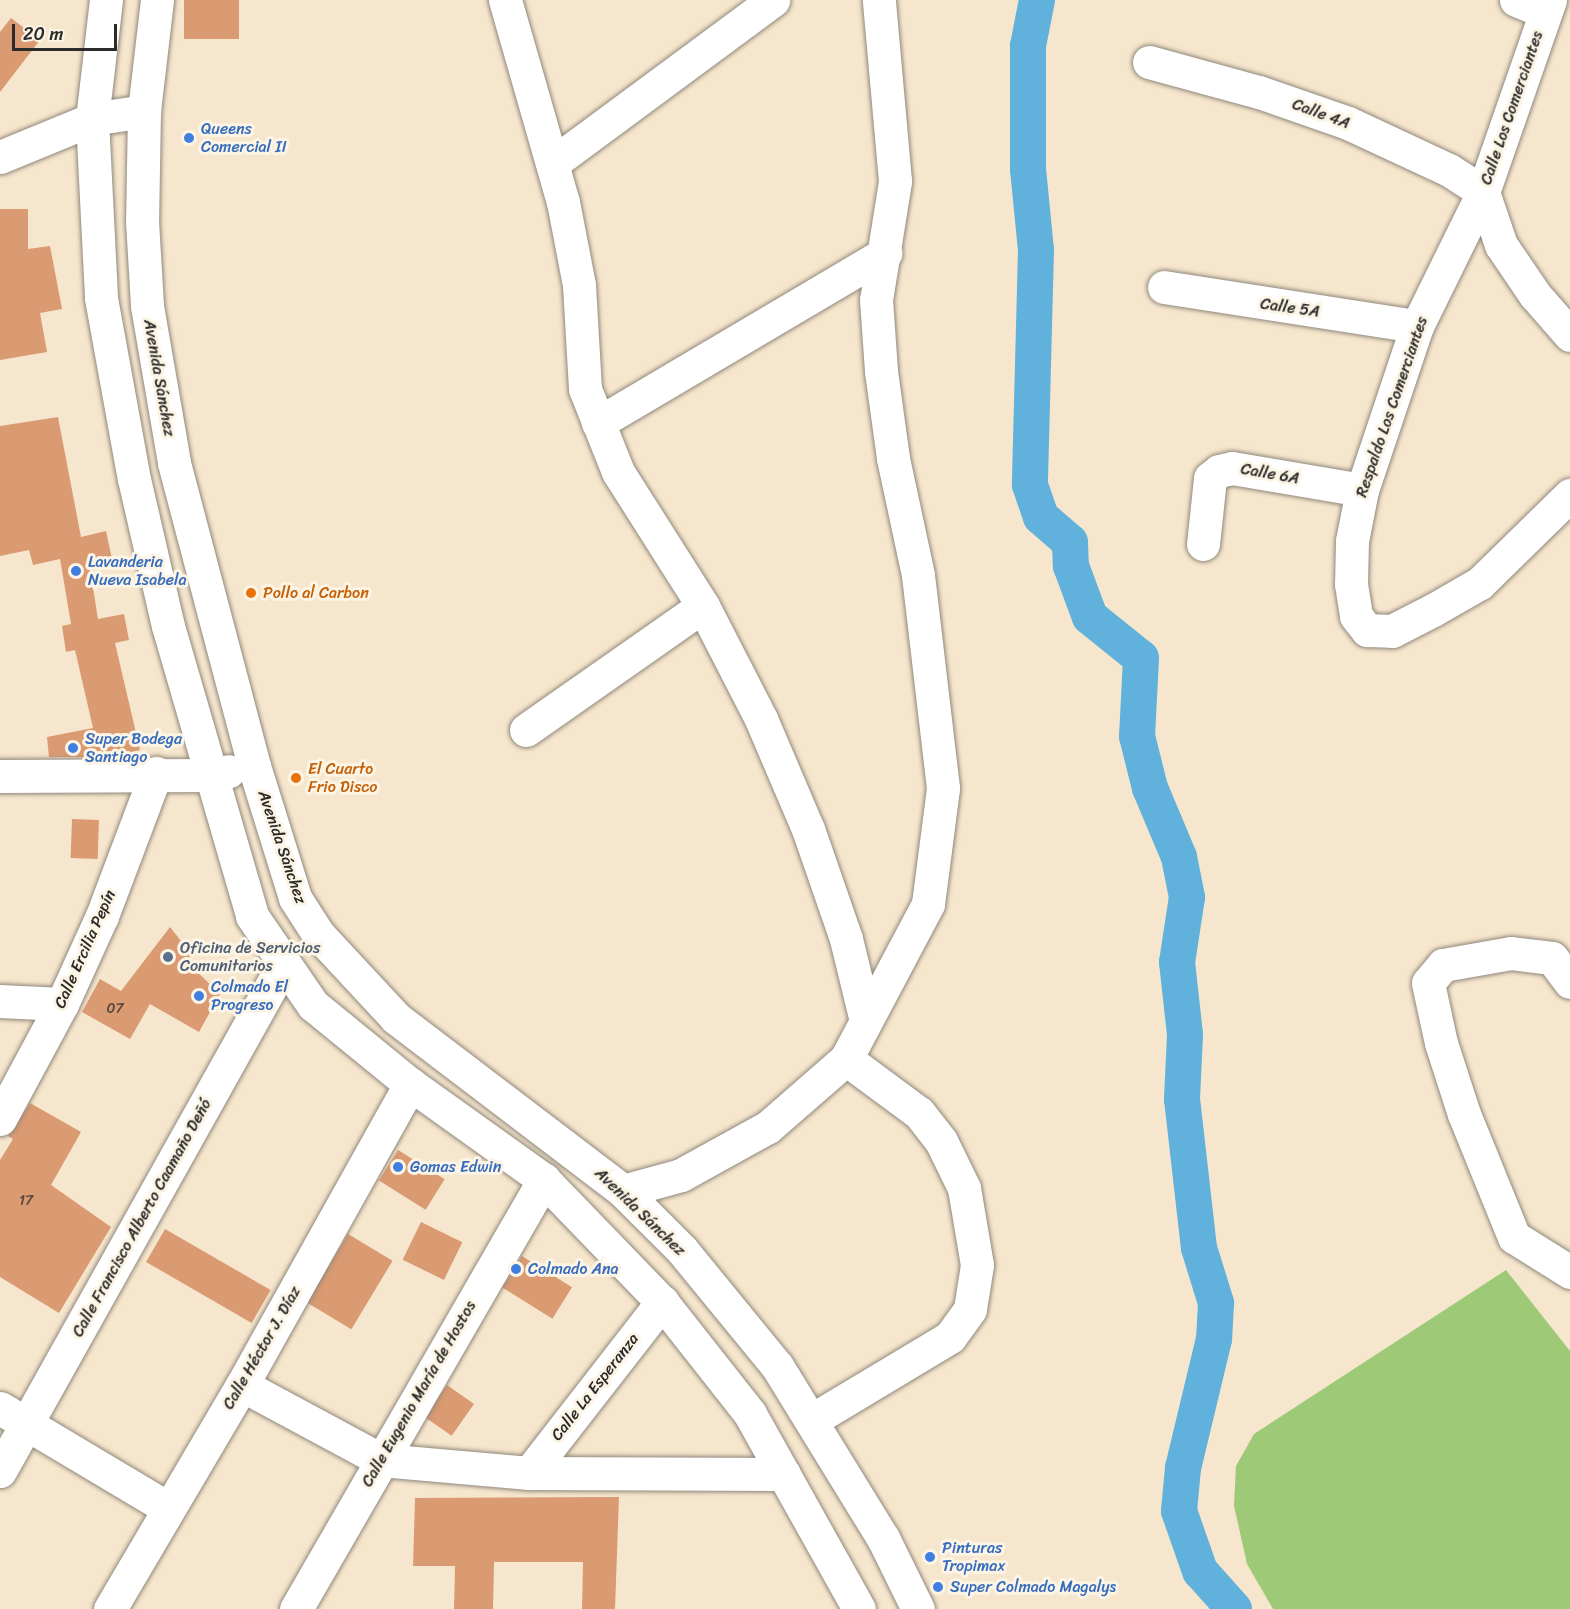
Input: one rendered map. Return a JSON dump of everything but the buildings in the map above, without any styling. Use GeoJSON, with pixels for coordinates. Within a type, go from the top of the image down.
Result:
{"type":"FeatureCollection","features":[{"type":"Feature","properties":{"kind":"street"},"geometry":{"type":"LineString","coordinates":[[106,0],[92,119],[101,298],[139,501],[168,626],[209,775],[252,916],[283,965],[313,1005],[410,1084],[544,1180],[662,1302],[750,1414],[859,1609]]}},
{"type":"Feature","properties":{"kind":"street","name":"Avenida Sánchez"},"geometry":{"type":"LineString","coordinates":[[157,0],[144,111],[142,221],[145,285],[160,388],[174,464],[254,766],[295,898],[318,934],[359,982],[396,1018],[623,1191],[741,1319],[812,1420],[883,1538],[918,1609]]}},
{"type":"Feature","properties":{"kind":"street"},"geometry":{"type":"LineString","coordinates":[[505,0],[553,163],[579,285],[585,389],[618,472],[703,606],[761,719],[808,829],[846,939],[866,1021]]}},
{"type":"Feature","properties":{"kind":"street"},"geometry":{"type":"LineString","coordinates":[[553,163],[773,0]]}},
{"type":"Feature","properties":{"kind":"street"},"geometry":{"type":"LineString","coordinates":[[623,1191],[681,1175],[768,1127],[846,1059],[928,904],[943,788],[918,575],[893,458],[880,371],[876,300],[895,181],[879,0]]}},
{"type":"Feature","properties":{"kind":"street","name":"Calle Los Comerciantes"},"geometry":{"type":"LineString","coordinates":[[1537,4],[1483,192],[1501,245],[1535,295],[1570,335]]}},
{"type":"Feature","properties":{"kind":"street","name":"Calle 4A"},"geometry":{"type":"LineString","coordinates":[[1149,62],[1259,92],[1348,123],[1449,170],[1483,192]]}},
{"type":"Feature","properties":{"kind":"street"},"geometry":{"type":"LineString","coordinates":[[0,157],[92,119],[144,111]]}},
{"type":"Feature","properties":{"kind":"street","name":"Respaldo Los Comerciantes"},"geometry":{"type":"LineString","coordinates":[[1483,192],[1417,326],[1362,490],[1352,541],[1351,585],[1356,616],[1367,630],[1392,632],[1480,583],[1570,495]]}},
{"type":"Feature","properties":{"kind":"street"},"geometry":{"type":"LineString","coordinates":[[598,423],[885,253]]}},
{"type":"Feature","properties":{"kind":"street","name":"Calle 5A"},"geometry":{"type":"LineString","coordinates":[[1164,287],[1417,326]]}},
{"type":"Feature","properties":{"kind":"street","name":"Calle 6A"},"geometry":{"type":"LineString","coordinates":[[1203,544],[1210,478],[1219,471],[1232,468],[1362,490]]}},
{"type":"Feature","properties":{"kind":"street"},"geometry":{"type":"LineString","coordinates":[[526,730],[703,606]]}},
{"type":"Feature","properties":{"kind":"street"},"geometry":{"type":"LineString","coordinates":[[0,776],[156,773],[209,775],[254,766]]}},
{"type":"Feature","properties":{"kind":"street","name":"Calle Ercilia Pepín"},"geometry":{"type":"LineString","coordinates":[[0,1119],[62,1004],[102,916],[156,773]]}},
{"type":"Feature","properties":{"kind":"street"},"geometry":{"type":"LineString","coordinates":[[1570,982],[1552,958],[1511,952],[1443,965],[1428,983],[1441,1043],[1464,1114],[1514,1237],[1570,1272]]}},
{"type":"Feature","properties":{"kind":"street","name":"Calle Francisco Alberto Caamaño Deñó"},"geometry":{"type":"LineString","coordinates":[[0,1471],[13,1417],[283,965]]}},
{"type":"Feature","properties":{"kind":"street"},"geometry":{"type":"LineString","coordinates":[[0,1001],[62,1004]]}},
{"type":"Feature","properties":{"kind":"street"},"geometry":{"type":"LineString","coordinates":[[812,1420],[950,1337],[970,1309],[977,1265],[964,1188],[941,1141],[920,1113],[846,1059]]}},
{"type":"Feature","properties":{"kind":"street","name":"Calle Héctor J. Díaz"},"geometry":{"type":"LineString","coordinates":[[110,1609],[242,1385],[410,1084]]}},
{"type":"Feature","properties":{"kind":"street","name":"Calle Eugenio María de Hostos"},"geometry":{"type":"LineString","coordinates":[[296,1609],[544,1180]]}},
{"type":"Feature","properties":{"kind":"street","name":"Calle La Esperanza"},"geometry":{"type":"LineString","coordinates":[[529,1473],[662,1302]]}},
{"type":"Feature","properties":{"kind":"street"},"geometry":{"type":"LineString","coordinates":[[242,1385],[381,1460],[529,1473],[784,1474]]}},
{"type":"Feature","properties":{"kind":"street"},"geometry":{"type":"LineString","coordinates":[[13,1417],[168,1508]]}},
{"type":"Feature","properties":{"kind":"green space"},"geometry":{"type":"Polygon","coordinates":[[[1506,1270],[1570,1351],[1570,1609],[1273,1609],[1247,1564],[1234,1506],[1236,1466],[1254,1434],[1506,1270]]]}},
{"type":"Feature","properties":{"kind":"waterway"},"geometry":{"type":"LineString","coordinates":[[1037,0],[1028,46],[1028,169],[1036,250],[1030,485],[1041,517],[1070,542],[1071,566],[1090,617],[1141,658],[1137,736],[1150,788],[1179,857],[1187,897],[1177,962],[1185,1035],[1182,1099],[1199,1248],[1216,1303],[1214,1339],[1183,1468],[1179,1511],[1200,1571],[1234,1609]]}},
{"type":"Feature","properties":{"kind":"place","name":"Queens Comercial II"},"geometry":{"type":"Point","coordinates":[189,138]}},
{"type":"Feature","properties":{"kind":"place","name":"Lavanderia Nueva Isabela"},"geometry":{"type":"Point","coordinates":[76,571]}},
{"type":"Feature","properties":{"kind":"place","name":"Pollo al Carbon"},"geometry":{"type":"Point","coordinates":[251,593]}},
{"type":"Feature","properties":{"kind":"place","name":"Super Bodega Santiago"},"geometry":{"type":"Point","coordinates":[73,748]}},
{"type":"Feature","properties":{"kind":"place","name":"El Cuarto Frio Disco"},"geometry":{"type":"Point","coordinates":[296,778]}},
{"type":"Feature","properties":{"kind":"place","name":"Oficina de Servicios Comunitarios"},"geometry":{"type":"Point","coordinates":[168,957]}},
{"type":"Feature","properties":{"kind":"place","name":"Colmado El Progreso"},"geometry":{"type":"Point","coordinates":[199,996]}},
{"type":"Feature","properties":{"kind":"place","name":"Gomas Edwin"},"geometry":{"type":"Point","coordinates":[398,1167]}},
{"type":"Feature","properties":{"kind":"place","name":"Colmado Ana"},"geometry":{"type":"Point","coordinates":[516,1269]}},
{"type":"Feature","properties":{"kind":"place","name":"Pinturas Tropimax"},"geometry":{"type":"Point","coordinates":[930,1557]}},
{"type":"Feature","properties":{"kind":"place","name":"Super Colmado Magalys"},"geometry":{"type":"Point","coordinates":[938,1587]}}]}
